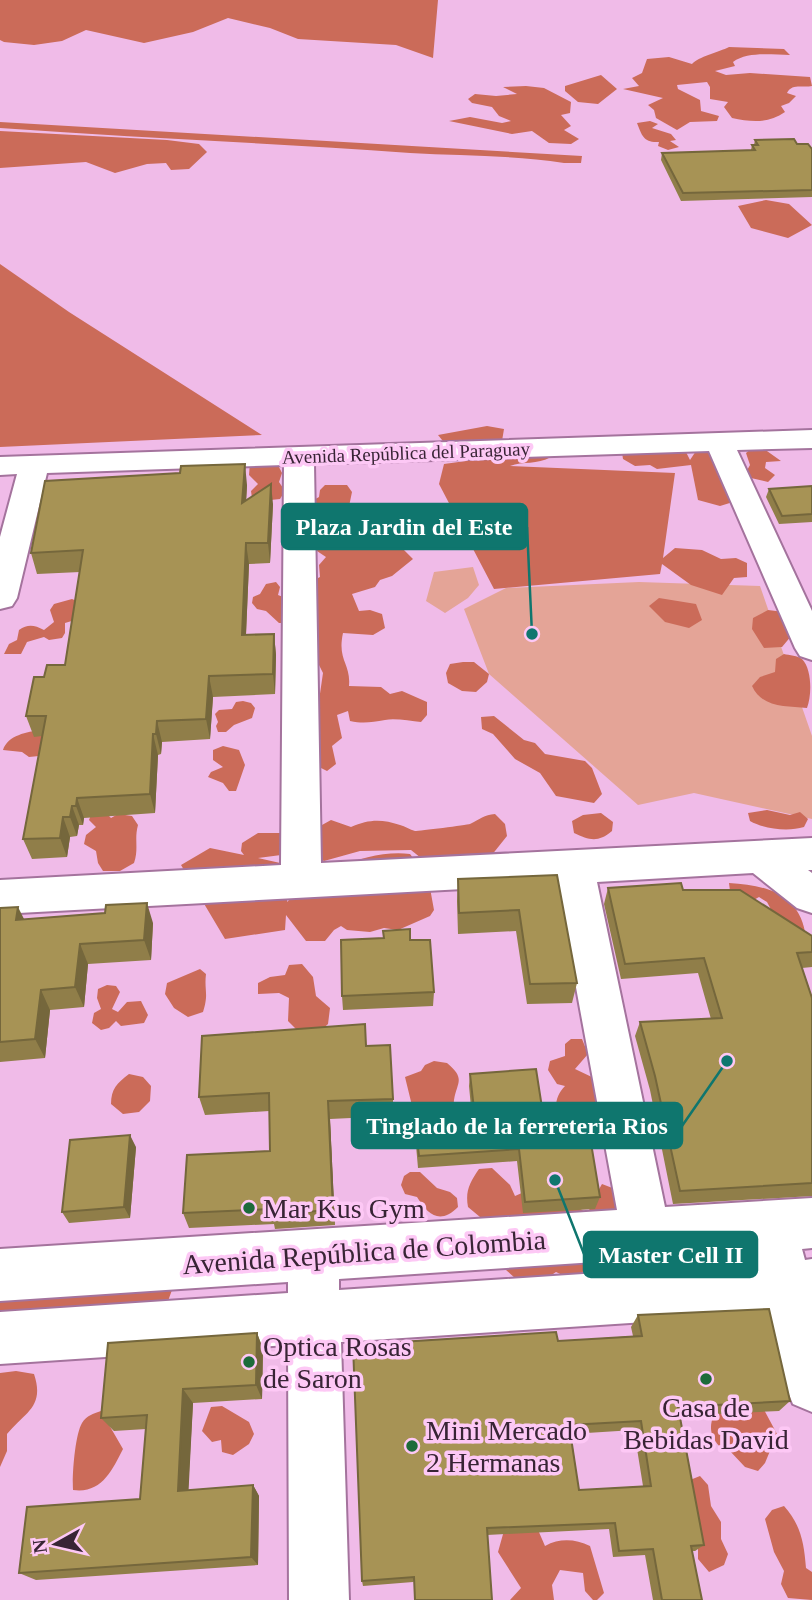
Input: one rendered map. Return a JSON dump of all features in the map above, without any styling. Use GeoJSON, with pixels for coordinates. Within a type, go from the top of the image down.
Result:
{"type":"FeatureCollection","features":[{"type":"Feature","properties":{"kind":"street","name":"Avenida República del Paraguay"},"geometry":{"type":"LineString","coordinates":[[0,466],[812,439]]}},
{"type":"Feature","properties":{"kind":"street"},"geometry":{"type":"LineString","coordinates":[[719,442],[812,648]]}},
{"type":"Feature","properties":{"kind":"street"},"geometry":{"type":"LineString","coordinates":[[299,456],[301,881]]}},
{"type":"Feature","properties":{"kind":"street"},"geometry":{"type":"LineString","coordinates":[[0,598],[34,465]]}},
{"type":"Feature","properties":{"kind":"street"},"geometry":{"type":"LineString","coordinates":[[0,897],[812,854]]}},
{"type":"Feature","properties":{"kind":"street"},"geometry":{"type":"LineString","coordinates":[[762,858],[812,896]]}},
{"type":"Feature","properties":{"kind":"street"},"geometry":{"type":"LineString","coordinates":[[574,868],[658,1295]]}},
{"type":"Feature","properties":{"kind":"street"},"geometry":{"type":"LineString","coordinates":[[791,1225],[812,1385]]}},
{"type":"Feature","properties":{"kind":"street","name":"Avenida República de Colombia"},"geometry":{"type":"LineString","coordinates":[[0,1275],[791,1225]]}},
{"type":"Feature","properties":{"kind":"street"},"geometry":{"type":"LineString","coordinates":[[313,1257],[319,1600]]}},
{"type":"Feature","properties":{"kind":"street"},"geometry":{"type":"LineString","coordinates":[[0,1338],[799,1285]]}},
{"type":"Feature","properties":{"kind":"shaded area"},"geometry":{"type":"Polygon","coordinates":[[[0,0],[438,0],[433,58],[396,45],[298,39],[270,28],[228,18],[193,32],[144,43],[86,30],[62,41],[34,45],[4,42],[0,40],[0,0]]]}},
{"type":"Feature","properties":{"kind":"shaded area"},"geometry":{"type":"Polygon","coordinates":[[[729,47],[784,49],[790,55],[746,56],[733,62],[735,66],[715,71],[726,75],[750,73],[810,77],[812,86],[789,90],[787,93],[796,96],[781,106],[785,112],[779,116],[753,121],[732,118],[724,107],[728,102],[710,99],[707,82],[677,85],[678,89],[700,100],[701,111],[719,116],[717,121],[690,122],[677,130],[656,118],[654,110],[648,105],[663,98],[623,89],[639,86],[632,78],[642,73],[647,59],[669,57],[692,64],[729,47]]]}},
{"type":"Feature","properties":{"kind":"shaded area"},"geometry":{"type":"Polygon","coordinates":[[[601,75],[617,89],[598,104],[578,102],[565,91],[565,86],[601,75]]]}},
{"type":"Feature","properties":{"kind":"shaded area"},"geometry":{"type":"Polygon","coordinates":[[[503,87],[544,88],[571,102],[570,113],[561,115],[571,126],[564,130],[579,139],[571,144],[549,143],[532,131],[512,134],[449,121],[470,117],[502,123],[511,121],[499,116],[492,107],[472,103],[468,99],[475,94],[517,94],[503,87]]]}},
{"type":"Feature","properties":{"kind":"shaded area"},"geometry":{"type":"Polygon","coordinates":[[[650,121],[658,124],[652,128],[671,134],[676,140],[670,141],[679,147],[668,150],[658,146],[659,142],[644,138],[637,123],[650,121]]]}},
{"type":"Feature","properties":{"kind":"shaded area"},"geometry":{"type":"Polygon","coordinates":[[[0,122],[582,156],[581,163],[564,163],[507,157],[0,128],[0,122]]]}},
{"type":"Feature","properties":{"kind":"shaded area"},"geometry":{"type":"Polygon","coordinates":[[[0,131],[167,140],[199,144],[207,152],[189,169],[171,170],[166,163],[147,164],[115,173],[86,162],[0,168],[0,131]]]}},
{"type":"Feature","properties":{"kind":"shaded area"},"geometry":{"type":"Polygon","coordinates":[[[766,200],[789,204],[812,225],[788,238],[751,228],[738,206],[766,200]]]}},
{"type":"Feature","properties":{"kind":"shaded area"},"geometry":{"type":"Polygon","coordinates":[[[0,264],[69,312],[262,435],[0,447],[0,264]]]}},
{"type":"Feature","properties":{"kind":"shaded area"},"geometry":{"type":"Polygon","coordinates":[[[487,426],[504,429],[502,441],[546,448],[551,457],[510,466],[675,473],[663,558],[675,548],[702,550],[721,559],[736,558],[747,563],[747,577],[734,578],[722,595],[691,585],[662,564],[660,574],[494,589],[439,484],[444,464],[466,461],[451,451],[438,435],[487,426]]]}},
{"type":"Feature","properties":{"kind":"shaded area"},"geometry":{"type":"Polygon","coordinates":[[[757,444],[781,461],[766,462],[765,468],[775,475],[768,482],[745,474],[750,465],[746,453],[757,444]]]}},
{"type":"Feature","properties":{"kind":"shaded area"},"geometry":{"type":"Polygon","coordinates":[[[621,446],[684,448],[690,460],[698,448],[710,446],[733,502],[720,506],[698,500],[691,465],[657,469],[650,465],[635,466],[623,459],[621,446]]]}},
{"type":"Feature","properties":{"kind":"shaded area"},"geometry":{"type":"Polygon","coordinates":[[[250,462],[279,467],[282,473],[279,482],[285,491],[280,499],[261,501],[252,498],[251,491],[258,484],[249,475],[250,462]]]}},
{"type":"Feature","properties":{"kind":"shaded area"},"geometry":{"type":"Polygon","coordinates":[[[325,485],[347,485],[352,492],[347,516],[342,523],[326,523],[313,518],[312,501],[319,497],[320,490],[325,485]]]}},
{"type":"Feature","properties":{"kind":"shaded area"},"geometry":{"type":"Polygon","coordinates":[[[317,538],[332,538],[343,545],[399,545],[413,559],[392,576],[380,580],[375,587],[352,594],[359,611],[370,610],[382,614],[385,628],[373,635],[343,633],[342,650],[349,686],[381,687],[390,694],[402,691],[427,702],[427,715],[421,722],[393,719],[360,722],[350,721],[348,711],[337,715],[342,738],[332,746],[336,764],[327,771],[319,767],[319,752],[313,742],[323,673],[317,661],[317,603],[314,580],[320,577],[319,565],[326,557],[317,551],[314,545],[317,538]]]}},
{"type":"Feature","properties":{"kind":"shaded area"},"geometry":{"type":"Polygon","coordinates":[[[473,567],[479,585],[468,598],[445,613],[426,601],[434,572],[473,567]]]}},
{"type":"Feature","properties":{"kind":"shaded area"},"geometry":{"type":"Polygon","coordinates":[[[276,582],[280,587],[278,595],[293,601],[290,623],[279,623],[252,603],[253,597],[260,594],[266,584],[276,582]]]}},
{"type":"Feature","properties":{"kind":"shaded area"},"geometry":{"type":"Polygon","coordinates":[[[639,582],[760,586],[812,736],[812,819],[694,793],[638,805],[489,674],[464,609],[506,588],[639,582]]]}},
{"type":"Feature","properties":{"kind":"shaded area"},"geometry":{"type":"Polygon","coordinates":[[[659,598],[696,604],[702,620],[689,628],[665,622],[649,606],[659,598]]]}},
{"type":"Feature","properties":{"kind":"shaded area"},"geometry":{"type":"Polygon","coordinates":[[[72,599],[81,603],[75,620],[65,623],[62,638],[49,640],[44,637],[27,642],[21,654],[4,654],[9,644],[17,640],[19,630],[31,626],[44,630],[54,622],[50,610],[54,604],[72,599]]]}},
{"type":"Feature","properties":{"kind":"shaded area"},"geometry":{"type":"Polygon","coordinates":[[[768,610],[792,613],[792,635],[782,647],[764,648],[752,629],[753,618],[768,610]]]}},
{"type":"Feature","properties":{"kind":"shaded area"},"geometry":{"type":"Polygon","coordinates":[[[784,654],[802,659],[808,669],[810,689],[807,708],[768,702],[756,693],[752,686],[760,677],[775,672],[776,659],[784,654]]]}},
{"type":"Feature","properties":{"kind":"shaded area"},"geometry":{"type":"Polygon","coordinates":[[[474,662],[489,674],[487,682],[476,692],[462,691],[448,683],[446,673],[450,664],[474,662]]]}},
{"type":"Feature","properties":{"kind":"shaded area"},"geometry":{"type":"Polygon","coordinates":[[[236,702],[251,703],[255,708],[252,718],[234,725],[226,732],[218,732],[215,714],[219,710],[232,709],[236,702]]]}},
{"type":"Feature","properties":{"kind":"shaded area"},"geometry":{"type":"Polygon","coordinates":[[[494,716],[524,740],[535,743],[545,754],[585,761],[592,768],[602,794],[594,803],[556,796],[540,773],[515,759],[493,734],[482,729],[481,717],[494,716]]]}},
{"type":"Feature","properties":{"kind":"shaded area"},"geometry":{"type":"Polygon","coordinates":[[[41,730],[48,733],[39,756],[29,757],[22,752],[3,750],[14,738],[41,730]]]}},
{"type":"Feature","properties":{"kind":"shaded area"},"geometry":{"type":"Polygon","coordinates":[[[223,746],[239,750],[245,765],[236,791],[229,791],[223,783],[208,777],[211,772],[223,767],[213,760],[213,750],[223,746]]]}},
{"type":"Feature","properties":{"kind":"shaded area"},"geometry":{"type":"Polygon","coordinates":[[[103,810],[111,818],[118,814],[132,816],[138,825],[134,863],[120,871],[103,871],[96,851],[84,844],[86,835],[96,827],[89,820],[91,815],[103,810]]]}},
{"type":"Feature","properties":{"kind":"shaded area"},"geometry":{"type":"Polygon","coordinates":[[[767,810],[790,815],[800,812],[808,819],[804,827],[791,829],[769,828],[750,821],[748,813],[767,810]]]}},
{"type":"Feature","properties":{"kind":"shaded area"},"geometry":{"type":"Polygon","coordinates":[[[601,813],[613,822],[612,831],[607,835],[593,839],[574,833],[572,821],[583,815],[601,813]]]}},
{"type":"Feature","properties":{"kind":"shaded area"},"geometry":{"type":"Polygon","coordinates":[[[495,814],[505,824],[507,836],[491,856],[421,858],[411,850],[360,851],[324,861],[315,856],[313,830],[331,820],[351,827],[370,821],[387,822],[415,831],[470,824],[495,814]]]}},
{"type":"Feature","properties":{"kind":"shaded area"},"geometry":{"type":"Polygon","coordinates":[[[258,833],[281,833],[287,839],[281,855],[258,858],[289,865],[287,902],[299,891],[344,865],[360,859],[394,853],[410,854],[428,877],[434,910],[430,916],[398,930],[384,928],[370,932],[347,930],[341,926],[325,941],[306,941],[286,915],[285,930],[225,939],[181,865],[210,848],[244,855],[241,851],[242,843],[258,833]]]}},
{"type":"Feature","properties":{"kind":"shaded area"},"geometry":{"type":"Polygon","coordinates":[[[729,883],[756,886],[780,895],[797,911],[806,938],[774,915],[767,902],[759,897],[752,901],[730,891],[729,883]]]}},
{"type":"Feature","properties":{"kind":"shaded area"},"geometry":{"type":"Polygon","coordinates":[[[302,964],[313,977],[316,996],[330,1008],[328,1024],[316,1035],[298,1031],[288,1021],[289,998],[279,993],[258,994],[258,983],[270,977],[285,975],[289,965],[302,964]]]}},
{"type":"Feature","properties":{"kind":"shaded area"},"geometry":{"type":"Polygon","coordinates":[[[200,969],[206,974],[205,1006],[203,1012],[188,1017],[174,1008],[165,994],[167,983],[200,969]]]}},
{"type":"Feature","properties":{"kind":"shaded area"},"geometry":{"type":"Polygon","coordinates":[[[107,985],[116,986],[120,992],[112,1009],[118,1012],[127,1002],[141,1001],[148,1015],[144,1023],[121,1026],[116,1021],[109,1028],[101,1030],[92,1023],[94,1013],[101,1009],[97,998],[98,989],[107,985]]]}},
{"type":"Feature","properties":{"kind":"shaded area"},"geometry":{"type":"Polygon","coordinates":[[[571,1039],[582,1039],[588,1054],[575,1069],[596,1079],[603,1126],[593,1140],[572,1145],[560,1123],[556,1108],[559,1093],[565,1086],[557,1084],[548,1070],[550,1061],[565,1056],[565,1044],[571,1039]]]}},
{"type":"Feature","properties":{"kind":"shaded area"},"geometry":{"type":"Polygon","coordinates":[[[434,1061],[447,1063],[457,1073],[454,1116],[446,1122],[422,1125],[415,1118],[405,1077],[421,1071],[425,1065],[434,1061]]]}},
{"type":"Feature","properties":{"kind":"shaded area"},"geometry":{"type":"Polygon","coordinates":[[[129,1074],[143,1077],[151,1086],[150,1101],[139,1112],[123,1114],[111,1104],[111,1099],[121,1080],[129,1074]]]}},
{"type":"Feature","properties":{"kind":"shaded area"},"geometry":{"type":"Polygon","coordinates":[[[492,1168],[510,1185],[515,1196],[531,1189],[556,1197],[590,1214],[589,1207],[602,1184],[615,1189],[621,1202],[617,1259],[599,1273],[573,1280],[556,1272],[538,1284],[516,1279],[506,1270],[497,1221],[480,1217],[468,1207],[468,1191],[473,1178],[479,1169],[492,1168]]]}},
{"type":"Feature","properties":{"kind":"shaded area"},"geometry":{"type":"Polygon","coordinates":[[[410,1172],[420,1172],[437,1188],[450,1192],[457,1198],[458,1207],[446,1216],[430,1213],[417,1197],[405,1194],[401,1185],[404,1176],[410,1172]]]}},
{"type":"Feature","properties":{"kind":"shaded area"},"geometry":{"type":"Polygon","coordinates":[[[0,1277],[176,1279],[168,1301],[0,1323],[0,1277]]]}},
{"type":"Feature","properties":{"kind":"shaded area"},"geometry":{"type":"Polygon","coordinates":[[[16,1371],[34,1374],[37,1394],[31,1408],[7,1434],[7,1451],[0,1467],[0,1373],[16,1371]]]}},
{"type":"Feature","properties":{"kind":"shaded area"},"geometry":{"type":"Polygon","coordinates":[[[222,1406],[249,1422],[254,1434],[249,1444],[233,1455],[222,1452],[221,1440],[212,1442],[202,1431],[211,1407],[222,1406]]]}},
{"type":"Feature","properties":{"kind":"shaded area"},"geometry":{"type":"Polygon","coordinates":[[[762,1406],[777,1434],[765,1463],[758,1471],[745,1467],[729,1450],[722,1449],[713,1437],[711,1424],[714,1414],[762,1406]]]}},
{"type":"Feature","properties":{"kind":"shaded area"},"geometry":{"type":"Polygon","coordinates":[[[101,1411],[123,1449],[110,1473],[98,1485],[73,1490],[74,1455],[82,1423],[90,1415],[101,1411]]]}},
{"type":"Feature","properties":{"kind":"shaded area"},"geometry":{"type":"Polygon","coordinates":[[[700,1476],[708,1485],[711,1506],[721,1522],[721,1539],[728,1554],[724,1565],[709,1572],[698,1559],[698,1544],[695,1551],[690,1480],[700,1476]]]}},
{"type":"Feature","properties":{"kind":"shaded area"},"geometry":{"type":"Polygon","coordinates":[[[784,1506],[798,1527],[806,1568],[812,1572],[812,1600],[788,1598],[781,1584],[784,1571],[774,1552],[765,1519],[772,1510],[784,1506]]]}},
{"type":"Feature","properties":{"kind":"shaded area"},"geometry":{"type":"Polygon","coordinates":[[[535,1523],[545,1546],[568,1540],[590,1546],[604,1593],[597,1600],[593,1600],[585,1591],[583,1573],[560,1570],[552,1585],[554,1600],[510,1600],[521,1588],[498,1552],[505,1527],[535,1523]]]}},
{"type":"Feature","properties":{"kind":"building"},"geometry":{"type":"Polygon","coordinates":[[[794,139],[797,144],[808,144],[812,149],[812,190],[683,193],[662,153],[755,150],[752,145],[758,145],[755,140],[794,139]]]}},
{"type":"Feature","properties":{"kind":"building"},"geometry":{"type":"Polygon","coordinates":[[[245,464],[242,503],[271,484],[268,543],[246,543],[242,635],[274,634],[273,674],[209,676],[206,719],[157,721],[156,734],[153,734],[150,794],[77,798],[70,817],[63,817],[60,838],[23,839],[46,716],[26,716],[34,677],[44,677],[47,665],[65,665],[83,550],[31,553],[45,481],[180,473],[181,466],[245,464]]]}},
{"type":"Feature","properties":{"kind":"building"},"geometry":{"type":"Polygon","coordinates":[[[812,486],[812,514],[782,516],[769,489],[812,486]]]}},
{"type":"Feature","properties":{"kind":"building"},"geometry":{"type":"Polygon","coordinates":[[[557,875],[577,983],[530,984],[519,910],[459,913],[458,879],[557,875]]]}},
{"type":"Feature","properties":{"kind":"building"},"geometry":{"type":"Polygon","coordinates":[[[681,883],[683,890],[740,890],[812,936],[812,952],[797,953],[812,998],[812,1183],[680,1191],[655,1076],[640,1022],[722,1018],[704,958],[625,964],[608,888],[681,883]]]}},
{"type":"Feature","properties":{"kind":"building"},"geometry":{"type":"Polygon","coordinates":[[[147,903],[144,940],[80,944],[75,987],[41,990],[35,1039],[0,1042],[0,908],[18,907],[16,920],[105,913],[106,905],[147,903]]]}},
{"type":"Feature","properties":{"kind":"building"},"geometry":{"type":"Polygon","coordinates":[[[410,929],[410,940],[430,940],[434,992],[342,996],[341,940],[384,938],[383,931],[410,929]]]}},
{"type":"Feature","properties":{"kind":"building"},"geometry":{"type":"Polygon","coordinates":[[[365,1024],[366,1046],[390,1045],[393,1099],[328,1101],[333,1210],[271,1214],[271,1209],[183,1213],[187,1155],[270,1151],[269,1093],[199,1097],[202,1036],[365,1024]]]}},
{"type":"Feature","properties":{"kind":"building"},"geometry":{"type":"Polygon","coordinates":[[[536,1069],[545,1127],[588,1125],[600,1197],[525,1202],[519,1149],[419,1156],[415,1122],[475,1118],[470,1074],[536,1069]]]}},
{"type":"Feature","properties":{"kind":"building"},"geometry":{"type":"Polygon","coordinates":[[[130,1135],[124,1207],[62,1212],[70,1140],[130,1135]]]}},
{"type":"Feature","properties":{"kind":"building"},"geometry":{"type":"Polygon","coordinates":[[[769,1309],[790,1401],[678,1407],[704,1545],[691,1546],[702,1600],[662,1600],[653,1549],[619,1551],[615,1523],[487,1528],[492,1600],[415,1600],[414,1577],[362,1581],[353,1345],[556,1332],[558,1341],[642,1336],[638,1315],[769,1309]],[[641,1421],[569,1425],[579,1490],[651,1486],[641,1421]]]}},
{"type":"Feature","properties":{"kind":"building"},"geometry":{"type":"Polygon","coordinates":[[[257,1333],[256,1385],[183,1389],[178,1491],[253,1485],[251,1557],[19,1573],[27,1507],[140,1499],[147,1415],[101,1418],[108,1343],[257,1333]]]}},
{"type":"Feature","properties":{"kind":"place","name":"Plaza Jardin del Este"},"geometry":{"type":"Point","coordinates":[532,634]}},
{"type":"Feature","properties":{"kind":"place","name":"Tinglado de la ferreteria Rios"},"geometry":{"type":"Point","coordinates":[727,1061]}},
{"type":"Feature","properties":{"kind":"place","name":"Master Cell II"},"geometry":{"type":"Point","coordinates":[555,1180]}},
{"type":"Feature","properties":{"kind":"place","name":"Mar Kus Gym"},"geometry":{"type":"Point","coordinates":[249,1208]}},
{"type":"Feature","properties":{"kind":"place","name":"Optica Rosas de Saron"},"geometry":{"type":"Point","coordinates":[249,1362]}},
{"type":"Feature","properties":{"kind":"place","name":"Casa de Bebidas David"},"geometry":{"type":"Point","coordinates":[706,1379]}},
{"type":"Feature","properties":{"kind":"place","name":"Mini Mercado 2 Hermanas"},"geometry":{"type":"Point","coordinates":[412,1446]}}]}
